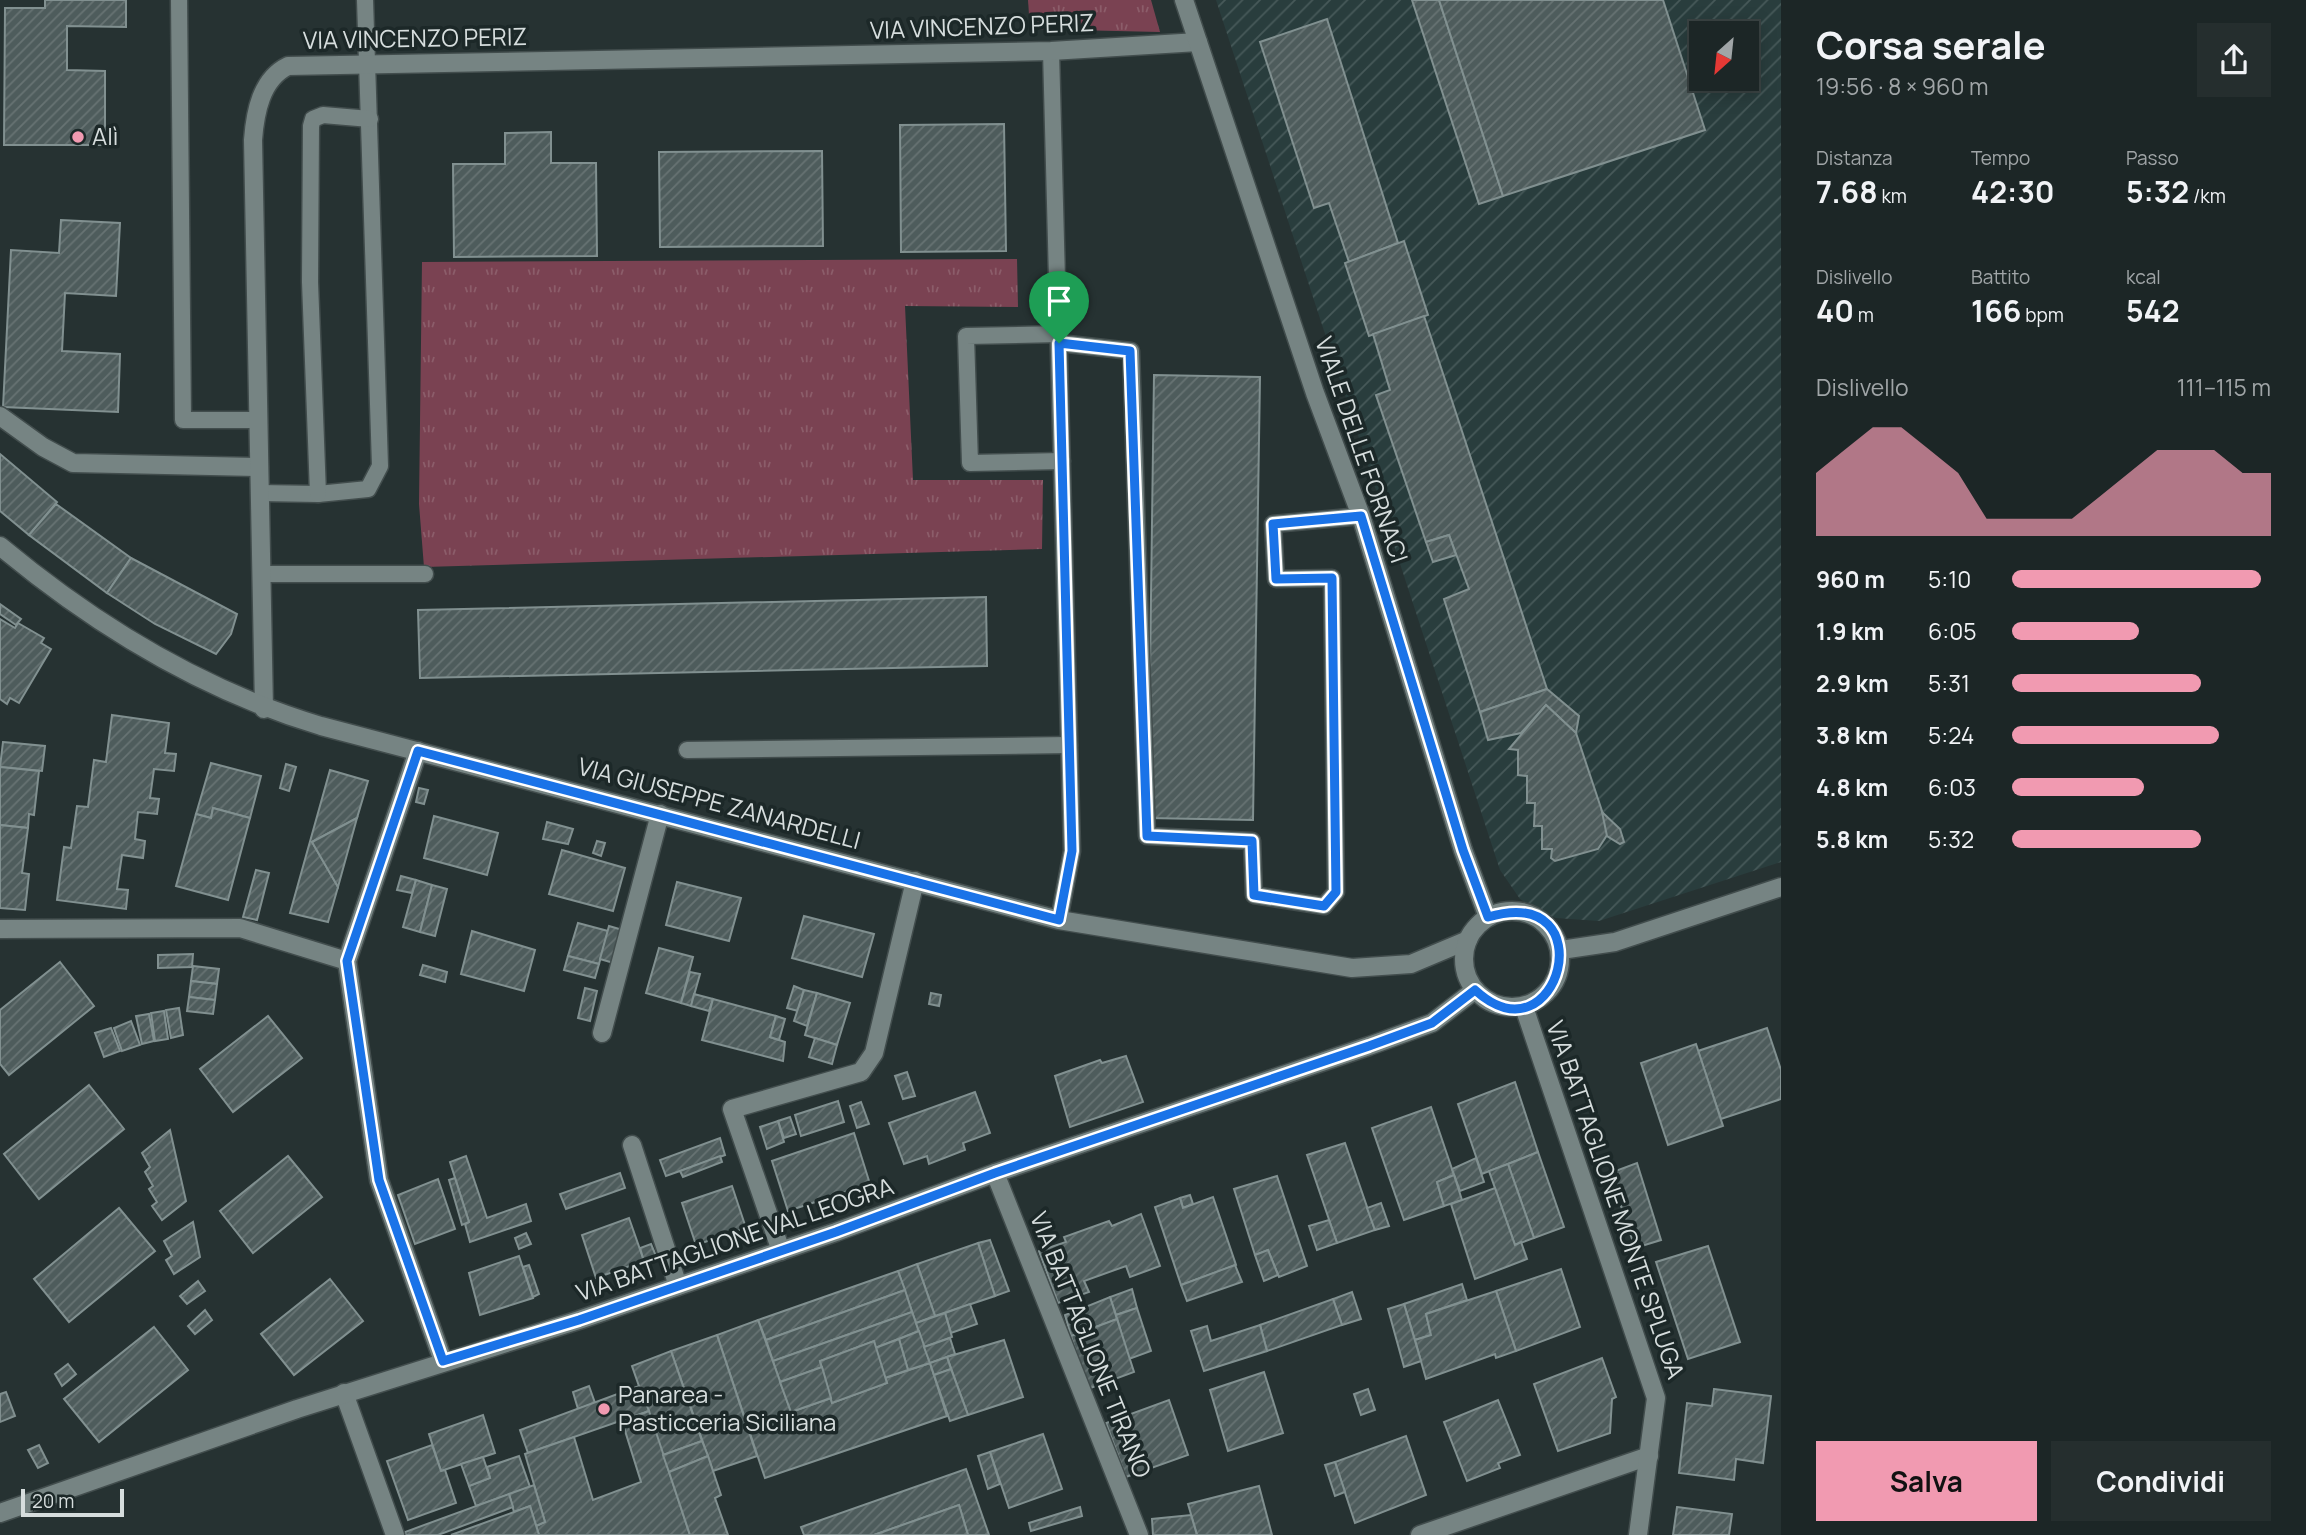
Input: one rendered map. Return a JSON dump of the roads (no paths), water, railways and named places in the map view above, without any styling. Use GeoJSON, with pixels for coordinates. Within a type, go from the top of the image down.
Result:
{"type":"FeatureCollection","features":[{"type":"Feature","properties":{"kind":"street","name":"VIALE DELLE FORNACI"},"geometry":{"type":"LineString","coordinates":[[1184,0],[1315,393],[1361,516],[1463,850],[1488,917]]}},
{"type":"Feature","properties":{"kind":"street","name":"VIA VINCENZO PERIZ"},"geometry":{"type":"LineString","coordinates":[[264,709],[254,266],[256,112],[274,73],[288,66],[1051,51],[1198,42]]}},
{"type":"Feature","properties":{"kind":"street"},"geometry":{"type":"LineString","coordinates":[[0,416],[43,447],[73,463],[259,467]]}},
{"type":"Feature","properties":{"kind":"street","name":"VIA GIUSEPPE ZANARDELLI"},"geometry":{"type":"LineString","coordinates":[[0,546],[104,625],[175,668],[264,709],[418,751],[1059,920],[1352,968],[1411,964],[1468,940]]}},
{"type":"Feature","properties":{"kind":"street"},"geometry":{"type":"LineString","coordinates":[[418,751],[347,961],[379,1180],[443,1361]]}},
{"type":"Feature","properties":{"kind":"street"},"geometry":{"type":"LineString","coordinates":[[602,1033],[660,814]]}},
{"type":"Feature","properties":{"kind":"street"},"geometry":{"type":"LineString","coordinates":[[781,1251],[732,1110],[861,1072],[874,1053],[915,881]]}},
{"type":"Feature","properties":{"kind":"street"},"geometry":{"type":"LineString","coordinates":[[1561,950],[1615,942],[1781,887]]}},
{"type":"Feature","properties":{"kind":"street"},"geometry":{"type":"LineString","coordinates":[[1511,910],[1533,915],[1551,929],[1561,950],[1560,969],[1554,986],[1540,999],[1524,1007],[1497,1005],[1475,990],[1466,975],[1463,958],[1468,940],[1488,917],[1511,910]]}},
{"type":"Feature","properties":{"kind":"street"},"geometry":{"type":"LineString","coordinates":[[0,929],[240,928],[347,961]]}},
{"type":"Feature","properties":{"kind":"street","name":"VIA BATTAGLIONE VAL LEOGRA"},"geometry":{"type":"LineString","coordinates":[[0,1513],[344,1393],[781,1251],[995,1173],[1432,1023],[1475,990]]}},
{"type":"Feature","properties":{"kind":"street","name":"VIA BATTAGLIONE MONTE SPLUGA"},"geometry":{"type":"LineString","coordinates":[[1524,1007],[1656,1398],[1638,1535]]}},
{"type":"Feature","properties":{"kind":"street"},"geometry":{"type":"LineString","coordinates":[[632,1144],[678,1286]]}},
{"type":"Feature","properties":{"kind":"street","name":"VIA BATTAGLIONE TIRANO"},"geometry":{"type":"LineString","coordinates":[[995,1173],[1139,1535]]}},
{"type":"Feature","properties":{"kind":"street"},"geometry":{"type":"LineString","coordinates":[[344,1393],[395,1535]]}},
{"type":"Feature","properties":{"kind":"street"},"geometry":{"type":"LineString","coordinates":[[1420,1535],[1649,1456]]}},
{"type":"Feature","properties":{"kind":"lane"},"geometry":{"type":"LineString","coordinates":[[179,0],[183,421],[258,420]]}},
{"type":"Feature","properties":{"kind":"lane"},"geometry":{"type":"LineString","coordinates":[[260,493],[318,494],[368,489],[380,466],[365,0]]}},
{"type":"Feature","properties":{"kind":"lane"},"geometry":{"type":"LineString","coordinates":[[1051,51],[1072,851],[1059,920]]}},
{"type":"Feature","properties":{"kind":"lane"},"geometry":{"type":"LineString","coordinates":[[318,494],[310,282],[310,126],[313,119],[323,115],[370,119]]}},
{"type":"Feature","properties":{"kind":"lane"},"geometry":{"type":"LineString","coordinates":[[1062,461],[970,463],[966,337],[1059,338],[1130,351],[1147,836],[1252,841],[1254,895],[1324,906],[1336,892],[1332,578],[1276,579],[1273,524],[1361,516]]}},
{"type":"Feature","properties":{"kind":"lane"},"geometry":{"type":"LineString","coordinates":[[261,573],[425,573]]}},
{"type":"Feature","properties":{"kind":"lane"},"geometry":{"type":"LineString","coordinates":[[687,750],[1069,745]]}},
{"type":"Feature","properties":{"kind":"place","name":"Alì"},"geometry":{"type":"Point","coordinates":[78,137]}},
{"type":"Feature","properties":{"kind":"place","name":"Panarea - Pasticceria Siciliana"},"geometry":{"type":"Point","coordinates":[604,1409]}}]}
